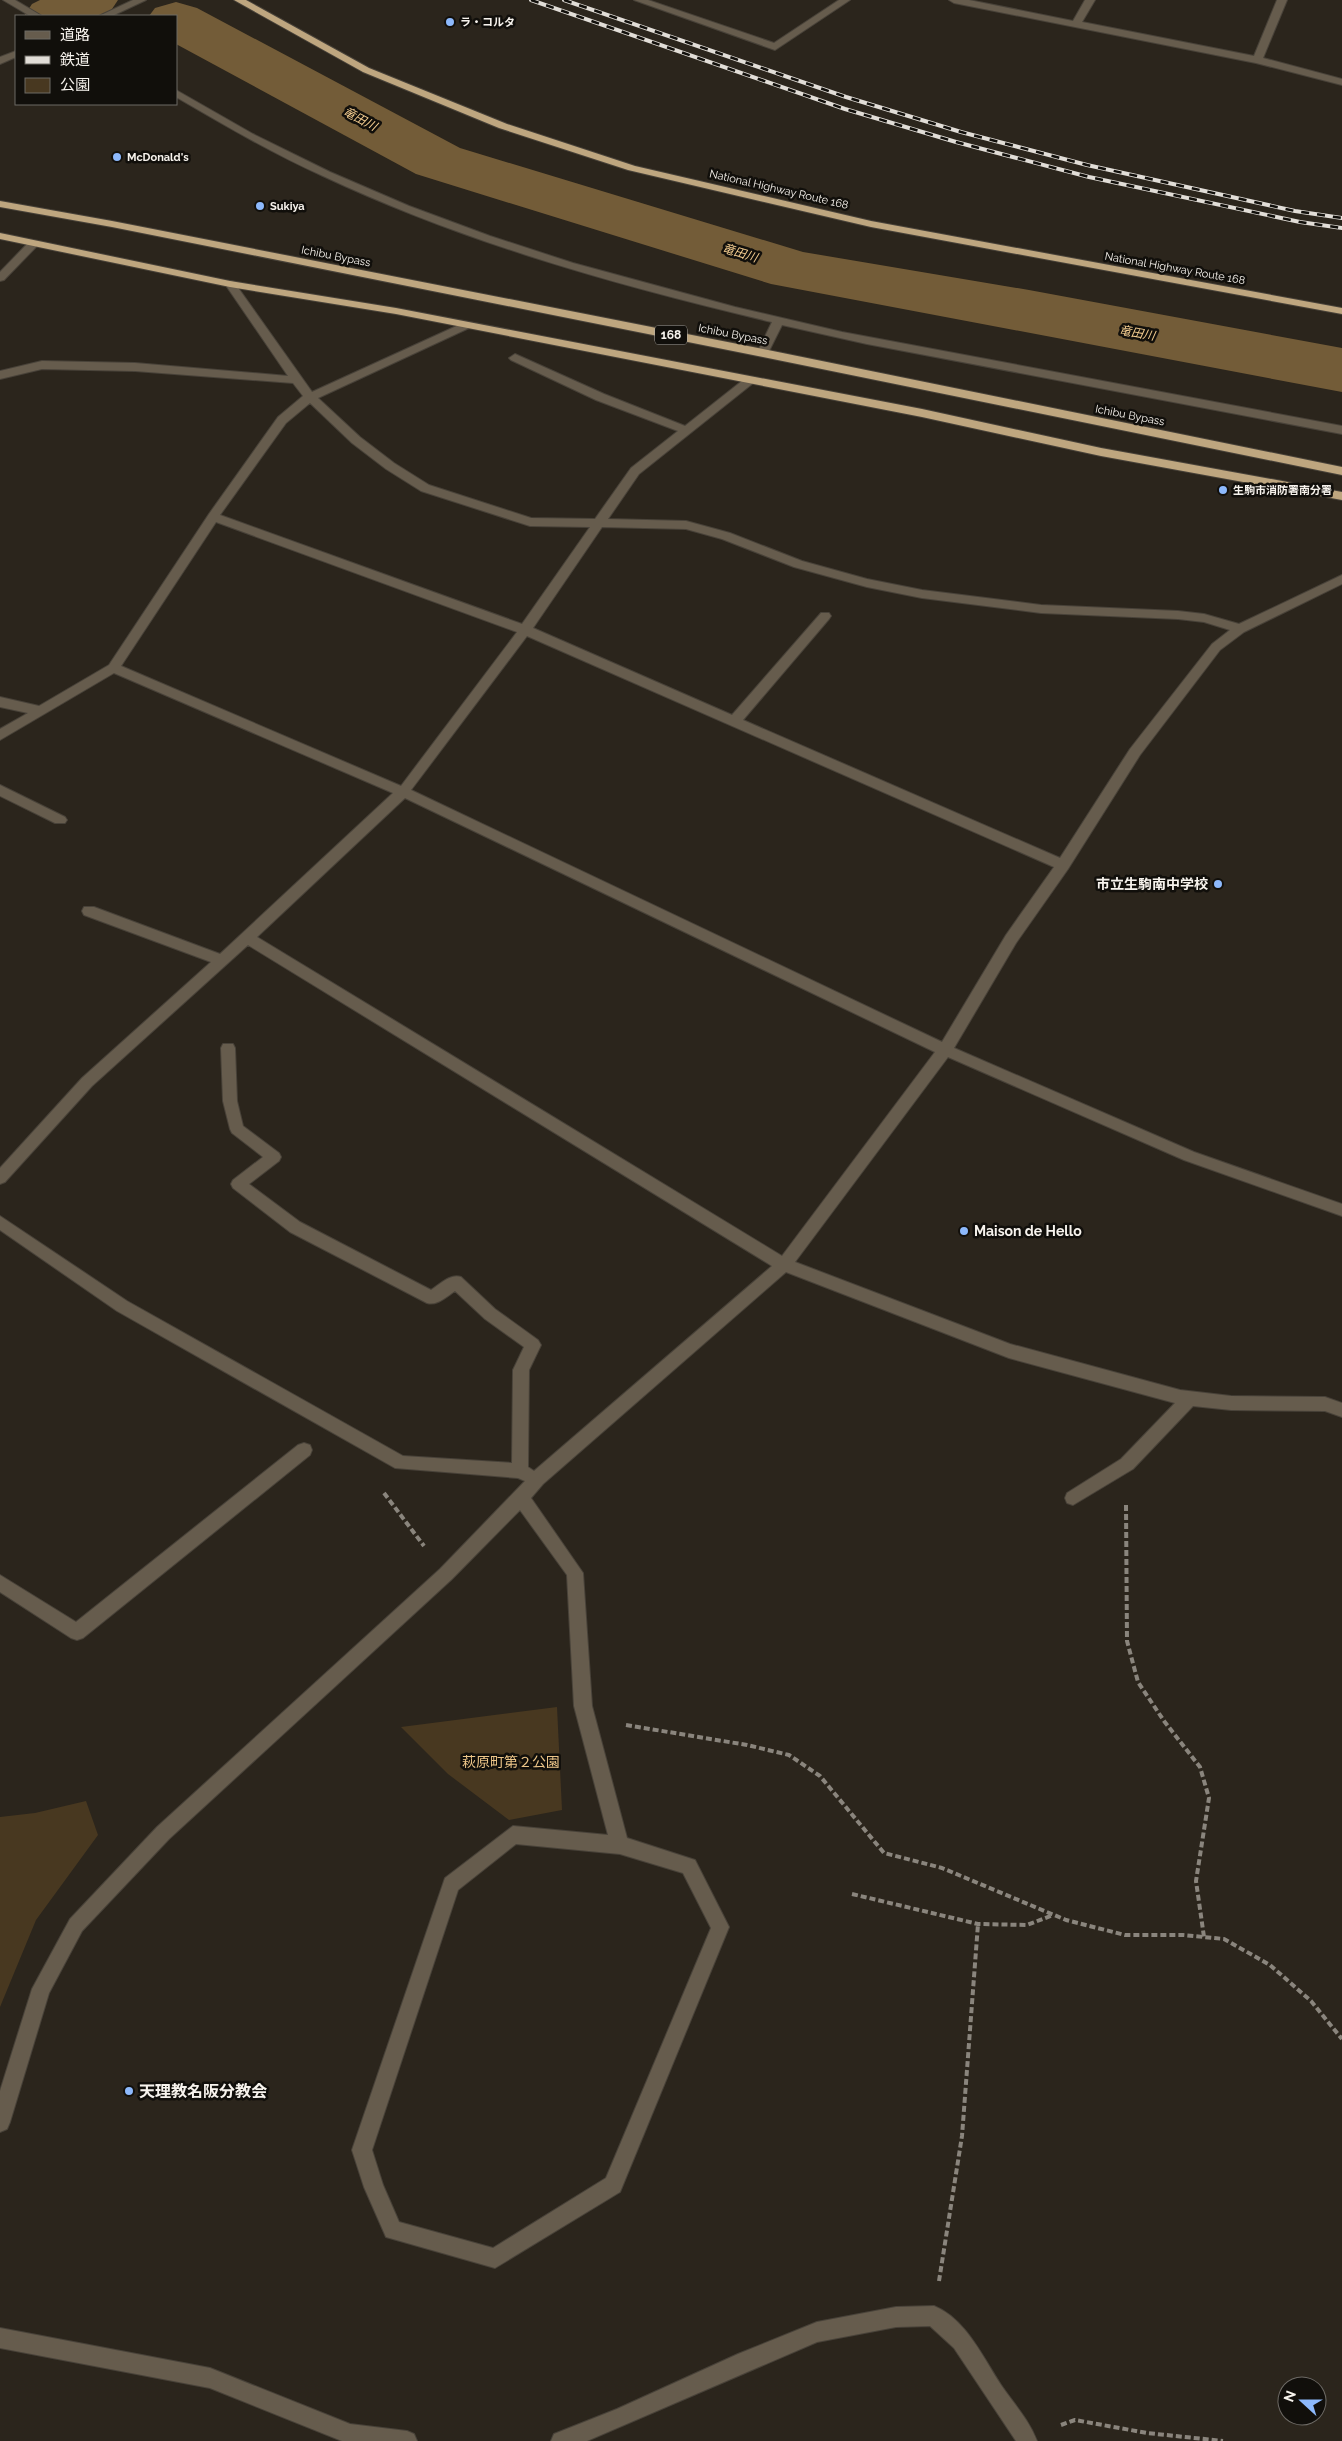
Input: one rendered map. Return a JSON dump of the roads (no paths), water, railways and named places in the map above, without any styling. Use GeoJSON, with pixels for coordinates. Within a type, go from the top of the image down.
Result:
{"type":"FeatureCollection","features":[{"type":"Feature","properties":{"kind":"highway","name":"National Highway Route 168"},"geometry":{"type":"LineString","coordinates":[[239,0],[366,70],[503,126],[632,168],[871,224],[1342,312]]}},
{"type":"Feature","properties":{"kind":"highway","name":"Ichibu Bypass"},"geometry":{"type":"LineString","coordinates":[[0,204],[112,224],[764,353],[1342,471]]}},
{"type":"Feature","properties":{"kind":"highway","name":"168"},"geometry":{"type":"LineString","coordinates":[[0,236],[32,245],[230,284],[396,311],[465,326],[922,413],[1101,452],[1342,496]]}},
{"type":"Feature","properties":{"kind":"street"},"geometry":{"type":"LineString","coordinates":[[8,0],[35,15]]}},
{"type":"Feature","properties":{"kind":"street"},"geometry":{"type":"LineString","coordinates":[[106,15],[141,0]]}},
{"type":"Feature","properties":{"kind":"street"},"geometry":{"type":"LineString","coordinates":[[639,0],[775,47],[845,0]]}},
{"type":"Feature","properties":{"kind":"street"},"geometry":{"type":"LineString","coordinates":[[954,0],[1256,60],[1342,82]]}},
{"type":"Feature","properties":{"kind":"street"},"geometry":{"type":"LineString","coordinates":[[1076,24],[1090,0]]}},
{"type":"Feature","properties":{"kind":"street"},"geometry":{"type":"LineString","coordinates":[[1256,60],[1282,0]]}},
{"type":"Feature","properties":{"kind":"street"},"geometry":{"type":"LineString","coordinates":[[0,61],[15,54]]}},
{"type":"Feature","properties":{"kind":"street"},"geometry":{"type":"LineString","coordinates":[[178,94],[215,117],[280,152],[330,176],[428,216],[551,258],[659,290],[820,331],[1342,430]]}},
{"type":"Feature","properties":{"kind":"street"},"geometry":{"type":"LineString","coordinates":[[0,278],[32,245]]}},
{"type":"Feature","properties":{"kind":"street"},"geometry":{"type":"LineString","coordinates":[[230,284],[296,380],[310,397],[356,440],[390,466],[425,488],[530,522],[686,526],[726,536],[798,564],[867,583],[922,594],[1041,609],[1178,615],[1204,618],[1240,629]]}},
{"type":"Feature","properties":{"kind":"street"},"geometry":{"type":"LineString","coordinates":[[764,353],[778,321]]}},
{"type":"Feature","properties":{"kind":"street"},"geometry":{"type":"LineString","coordinates":[[0,735],[113,668],[213,517],[282,420],[310,397],[465,326]]}},
{"type":"Feature","properties":{"kind":"street"},"geometry":{"type":"LineString","coordinates":[[515,358],[600,397],[686,430]]}},
{"type":"Feature","properties":{"kind":"street"},"geometry":{"type":"LineString","coordinates":[[0,375],[42,365],[135,367],[296,380]]}},
{"type":"Feature","properties":{"kind":"street"},"geometry":{"type":"LineString","coordinates":[[0,1178],[87,1082],[222,961],[403,792],[525,630],[635,472],[751,380]]}},
{"type":"Feature","properties":{"kind":"street"},"geometry":{"type":"LineString","coordinates":[[213,517],[525,630],[1063,865]]}},
{"type":"Feature","properties":{"kind":"street"},"geometry":{"type":"LineString","coordinates":[[0,2122],[41,1990],[76,1925],[163,1833],[446,1574],[521,1498],[537,1479],[784,1265],[945,1050],[1011,939],[1063,865],[1135,752],[1216,647],[1240,629],[1342,579]]}},
{"type":"Feature","properties":{"kind":"street"},"geometry":{"type":"LineString","coordinates":[[735,721],[825,616]]}},
{"type":"Feature","properties":{"kind":"street"},"geometry":{"type":"LineString","coordinates":[[113,668],[403,792],[945,1050],[1189,1156],[1342,1210]]}},
{"type":"Feature","properties":{"kind":"street"},"geometry":{"type":"LineString","coordinates":[[0,702],[40,711]]}},
{"type":"Feature","properties":{"kind":"street"},"geometry":{"type":"LineString","coordinates":[[0,790],[60,820]]}},
{"type":"Feature","properties":{"kind":"street"},"geometry":{"type":"LineString","coordinates":[[89,911],[222,961]]}},
{"type":"Feature","properties":{"kind":"street"},"geometry":{"type":"LineString","coordinates":[[247,938],[784,1265],[1009,1351],[1190,1398],[1231,1403],[1325,1404],[1342,1410]]}},
{"type":"Feature","properties":{"kind":"street"},"geometry":{"type":"LineString","coordinates":[[228,1048],[230,1101],[236,1129],[274,1157],[238,1184],[295,1227],[432,1298],[456,1282],[490,1314],[533,1345],[522,1370],[520,1471]]}},
{"type":"Feature","properties":{"kind":"street"},"geometry":{"type":"LineString","coordinates":[[0,1222],[122,1306],[401,1463],[520,1471],[537,1479]]}},
{"type":"Feature","properties":{"kind":"street"},"geometry":{"type":"LineString","coordinates":[[1073,1498],[1127,1464],[1190,1398]]}},
{"type":"Feature","properties":{"kind":"street"},"geometry":{"type":"LineString","coordinates":[[0,1583],[77,1632],[304,1450]]}},
{"type":"Feature","properties":{"kind":"street"},"geometry":{"type":"LineString","coordinates":[[521,1498],[575,1573],[583,1706],[620,1845]]}},
{"type":"Feature","properties":{"kind":"street"},"geometry":{"type":"LineString","coordinates":[[513,1835],[620,1845],[689,1866],[720,1926],[613,2185],[495,2258],[394,2230],[374,2187],[362,2150],[450,1884],[513,1835]]}},
{"type":"Feature","properties":{"kind":"street"},"geometry":{"type":"LineString","coordinates":[[561,2441],[622,2417],[745,2361],[817,2332],[896,2317],[934,2316],[961,2341],[1027,2441]]}},
{"type":"Feature","properties":{"kind":"street"},"geometry":{"type":"LineString","coordinates":[[0,2338],[210,2378],[350,2434],[407,2441]]}},
{"type":"Feature","properties":{"kind":"waterway"},"geometry":{"type":"LineString","coordinates":[[55,15],[89,0]]}},
{"type":"Feature","properties":{"kind":"waterway","name":"竜田川"},"geometry":{"type":"LineString","coordinates":[[178,21],[438,161],[794,270],[1029,311],[1342,370]]}},
{"type":"Feature","properties":{"kind":"railway"},"geometry":{"type":"LineString","coordinates":[[531,0],[845,109],[956,142],[1089,177],[1300,222],[1342,228]]}},
{"type":"Feature","properties":{"kind":"railway"},"geometry":{"type":"LineString","coordinates":[[564,0],[846,97],[961,132],[1087,165],[1295,211],[1342,218]]}},
{"type":"Feature","properties":{"kind":"place","name":"ラ・コルタ"},"geometry":{"type":"Point","coordinates":[450,22]}},
{"type":"Feature","properties":{"kind":"place","name":"McDonald's"},"geometry":{"type":"Point","coordinates":[117,157]}},
{"type":"Feature","properties":{"kind":"place","name":"Sukiya"},"geometry":{"type":"Point","coordinates":[260,206]}},
{"type":"Feature","properties":{"kind":"place","name":"生駒市消防署南分署"},"geometry":{"type":"Point","coordinates":[1223,490]}},
{"type":"Feature","properties":{"kind":"place","name":"市立生駒南中学校"},"geometry":{"type":"Point","coordinates":[1218,884]}},
{"type":"Feature","properties":{"kind":"place","name":"Maison de Hello"},"geometry":{"type":"Point","coordinates":[964,1231]}},
{"type":"Feature","properties":{"kind":"place","name":"天理教名阪分教会"},"geometry":{"type":"Point","coordinates":[129,2091]}},
{"type":"Feature","properties":{"kind":"park label","name":"萩原町第２公園"},"geometry":{"type":"Point","coordinates":[511,1762]}}]}
